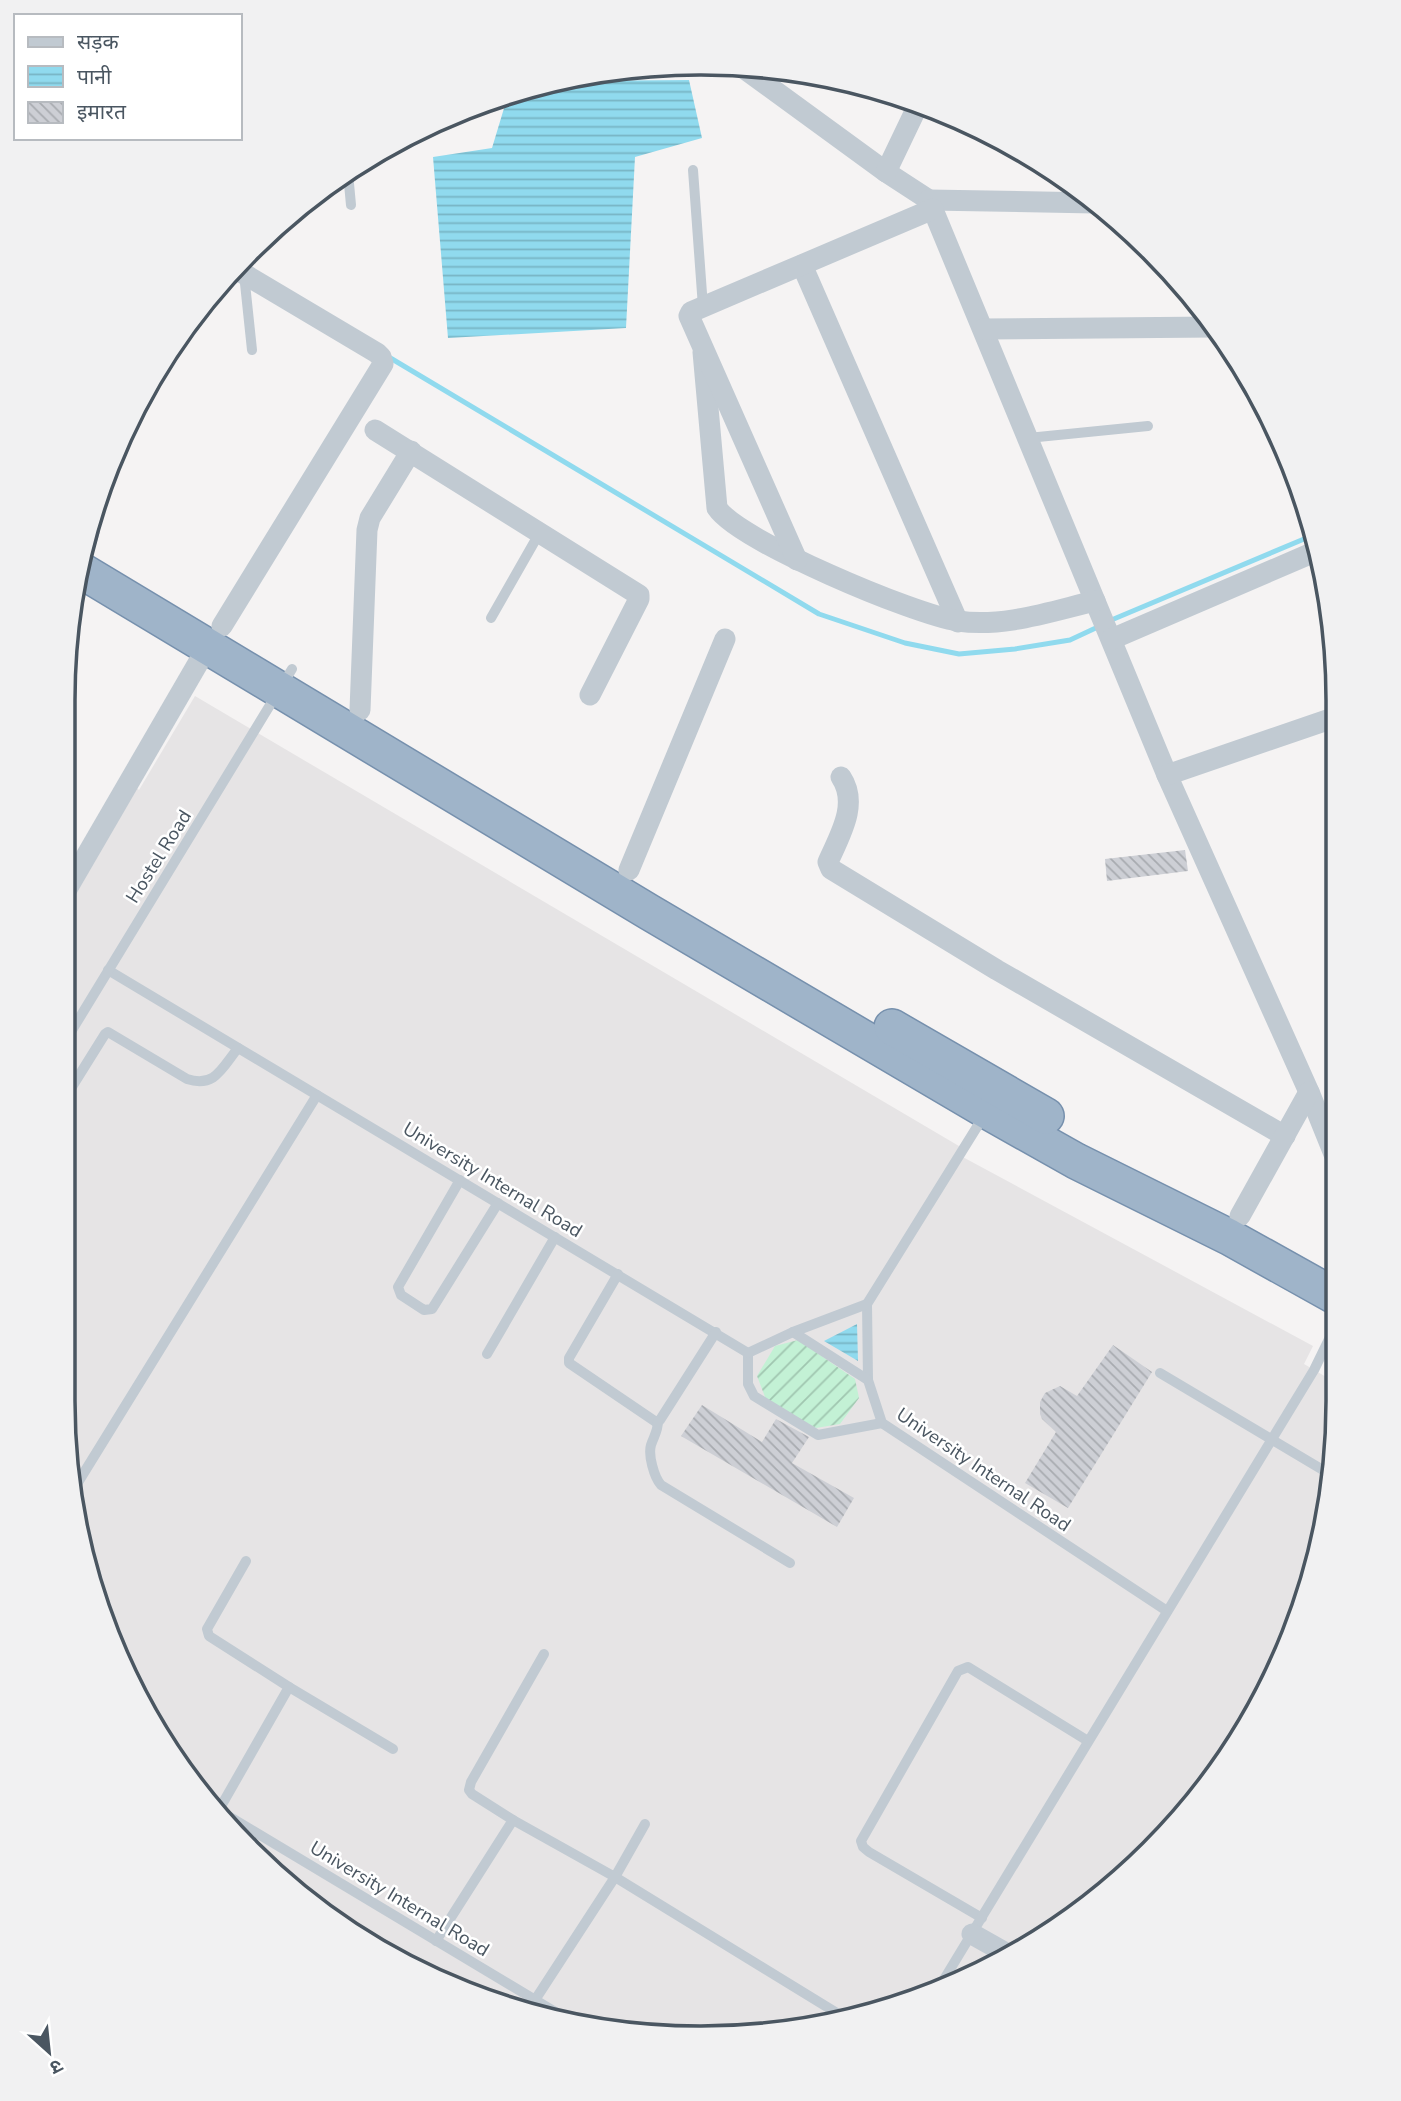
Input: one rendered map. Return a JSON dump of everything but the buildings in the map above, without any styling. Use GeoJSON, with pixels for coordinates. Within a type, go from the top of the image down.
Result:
{"type":"FeatureCollection","features":[{"type":"Feature","properties":{"kind":"highway"},"geometry":{"type":"LineString","coordinates":[[94,550],[215,636],[993,1101],[1088,1139],[1240,1216],[1326,1264]]}},
{"type":"Feature","properties":{"kind":"highway"},"geometry":{"type":"LineString","coordinates":[[88,574],[215,636]]}},
{"type":"Feature","properties":{"kind":"highway"},"geometry":{"type":"LineString","coordinates":[[286,679],[360,710],[629,870],[993,1101],[1076,1161],[1229,1237],[1326,1291]]}},
{"type":"Feature","properties":{"kind":"street"},"geometry":{"type":"LineString","coordinates":[[757,79],[931,204],[1167,775],[1326,1134]]}},
{"type":"Feature","properties":{"kind":"street"},"geometry":{"type":"LineString","coordinates":[[886,172],[914,113]]}},
{"type":"Feature","properties":{"kind":"street"},"geometry":{"type":"LineString","coordinates":[[797,560],[703,352],[689,316],[691,312],[802,265],[931,204],[1080,203]]}},
{"type":"Feature","properties":{"kind":"street"},"geometry":{"type":"LineString","coordinates":[[802,265],[958,622]]}},
{"type":"Feature","properties":{"kind":"street"},"geometry":{"type":"LineString","coordinates":[[75,875],[215,636],[383,364],[377,353],[243,274]]}},
{"type":"Feature","properties":{"kind":"street"},"geometry":{"type":"LineString","coordinates":[[983,329],[1202,327]]}},
{"type":"Feature","properties":{"kind":"street"},"geometry":{"type":"LineString","coordinates":[[703,352],[717,508],[723,516],[797,560],[921,612],[958,622],[990,622],[1016,618],[1104,622],[1308,555]]}},
{"type":"Feature","properties":{"kind":"street"},"geometry":{"type":"LineString","coordinates":[[375,429],[639,595],[590,695]]}},
{"type":"Feature","properties":{"kind":"street"},"geometry":{"type":"LineString","coordinates":[[360,710],[367,530],[370,518],[411,452]]}},
{"type":"Feature","properties":{"kind":"street"},"geometry":{"type":"LineString","coordinates":[[629,870],[724,639]]}},
{"type":"Feature","properties":{"kind":"street"},"geometry":{"type":"LineString","coordinates":[[1167,775],[1326,723]]}},
{"type":"Feature","properties":{"kind":"street"},"geometry":{"type":"LineString","coordinates":[[841,777],[849,792],[849,805],[828,862],[831,869],[997,970],[1285,1136]]}},
{"type":"Feature","properties":{"kind":"street"},"geometry":{"type":"LineString","coordinates":[[1240,1216],[1309,1092]]}},
{"type":"Feature","properties":{"kind":"street"},"geometry":{"type":"LineString","coordinates":[[977,1926],[1002,1948]]}},
{"type":"Feature","properties":{"kind":"lane"},"geometry":{"type":"LineString","coordinates":[[693,170],[704,307]]}},
{"type":"Feature","properties":{"kind":"lane"},"geometry":{"type":"LineString","coordinates":[[349,184],[351,205]]}},
{"type":"Feature","properties":{"kind":"lane"},"geometry":{"type":"LineString","coordinates":[[240,277],[252,350]]}},
{"type":"Feature","properties":{"kind":"lane"},"geometry":{"type":"LineString","coordinates":[[1028,438],[1148,426]]}},
{"type":"Feature","properties":{"kind":"lane"},"geometry":{"type":"LineString","coordinates":[[491,618],[540,532]]}},
{"type":"Feature","properties":{"kind":"lane","name":"Hostel Road"},"geometry":{"type":"LineString","coordinates":[[75,1024],[286,679]]}},
{"type":"Feature","properties":{"kind":"lane","name":"University Internal Road"},"geometry":{"type":"LineString","coordinates":[[108,970],[748,1353]]}},
{"type":"Feature","properties":{"kind":"lane"},"geometry":{"type":"LineString","coordinates":[[75,1082],[108,1032],[187,1079],[199,1083],[211,1080],[238,1048]]}},
{"type":"Feature","properties":{"kind":"lane"},"geometry":{"type":"LineString","coordinates":[[81,1478],[317,1095]]}},
{"type":"Feature","properties":{"kind":"lane"},"geometry":{"type":"LineString","coordinates":[[882,1423],[818,1435],[754,1396],[748,1384],[748,1353],[793,1332],[867,1304],[993,1101]]}},
{"type":"Feature","properties":{"kind":"lane"},"geometry":{"type":"LineString","coordinates":[[460,1180],[398,1287],[401,1295],[424,1311],[432,1309],[498,1203]]}},
{"type":"Feature","properties":{"kind":"lane"},"geometry":{"type":"LineString","coordinates":[[487,1353],[555,1237]]}},
{"type":"Feature","properties":{"kind":"lane"},"geometry":{"type":"LineString","coordinates":[[618,1274],[569,1358],[569,1363],[658,1422]]}},
{"type":"Feature","properties":{"kind":"lane","name":"University Internal Road"},"geometry":{"type":"LineString","coordinates":[[867,1304],[868,1380],[882,1423],[1167,1611]]}},
{"type":"Feature","properties":{"kind":"lane"},"geometry":{"type":"LineString","coordinates":[[716,1332],[658,1422],[657,1435],[650,1448],[657,1480],[661,1485],[790,1563]]}},
{"type":"Feature","properties":{"kind":"lane"},"geometry":{"type":"LineString","coordinates":[[793,1332],[868,1380]]}},
{"type":"Feature","properties":{"kind":"lane"},"geometry":{"type":"LineString","coordinates":[[947,1975],[1314,1370],[1326,1345]]}},
{"type":"Feature","properties":{"kind":"lane"},"geometry":{"type":"LineString","coordinates":[[1160,1373],[1321,1469]]}},
{"type":"Feature","properties":{"kind":"lane"},"geometry":{"type":"LineString","coordinates":[[246,1561],[207,1629],[209,1636],[393,1749]]}},
{"type":"Feature","properties":{"kind":"lane"},"geometry":{"type":"LineString","coordinates":[[544,1654],[471,1782],[469,1790],[472,1794],[615,1877],[834,2011]]}},
{"type":"Feature","properties":{"kind":"lane"},"geometry":{"type":"LineString","coordinates":[[977,1926],[869,1852],[861,1841],[958,1671],[968,1667],[1088,1741]]}},
{"type":"Feature","properties":{"kind":"lane"},"geometry":{"type":"LineString","coordinates":[[222,1804],[289,1687]]}},
{"type":"Feature","properties":{"kind":"lane"},"geometry":{"type":"LineString","coordinates":[[436,1941],[513,1819]]}},
{"type":"Feature","properties":{"kind":"lane","name":"University Internal Road"},"geometry":{"type":"LineString","coordinates":[[239,1822],[544,2005]]}},
{"type":"Feature","properties":{"kind":"lane"},"geometry":{"type":"LineString","coordinates":[[535,2000],[615,1877],[645,1824]]}},
{"type":"Feature","properties":{"kind":"shaded area"},"geometry":{"type":"Polygon","coordinates":[[[195,696],[964,1149],[959,1155],[1313,1346],[1304,1364],[1326,1377],[1324,1441],[1314,1522],[1293,1601],[1261,1677],[1220,1748],[1171,1813],[1113,1871],[1081,1897],[1013,1942],[940,1978],[901,1993],[822,2014],[782,2020],[700,2026],[660,2024],[579,2014],[539,2004],[500,1993],[424,1961],[388,1942],[320,1897],[258,1843],[230,1813],[204,1781],[159,1713],[123,1640],[108,1601],[87,1522],[77,1441],[75,867],[129,781],[139,790],[195,696]]]}},
{"type":"Feature","properties":{"kind":"green space"},"geometry":{"type":"Polygon","coordinates":[[[798,1340],[855,1379],[859,1398],[840,1424],[816,1428],[767,1402],[757,1376],[775,1346],[798,1340]]]}},
{"type":"Feature","properties":{"kind":"water"},"geometry":{"type":"Polygon","coordinates":[[[624,80],[689,80],[702,138],[635,157],[626,328],[448,338],[433,157],[492,148],[504,107],[579,87],[624,80]]]}},
{"type":"Feature","properties":{"kind":"water"},"geometry":{"type":"Polygon","coordinates":[[[857,1324],[858,1361],[824,1341],[857,1324]]]}},
{"type":"Feature","properties":{"kind":"waterway"},"geometry":{"type":"LineString","coordinates":[[387,356],[819,614],[905,643],[959,654],[1070,640],[1100,626]]}},
{"type":"Feature","properties":{"kind":"waterway"},"geometry":{"type":"LineString","coordinates":[[1109,621],[1304,539]]}}]}
